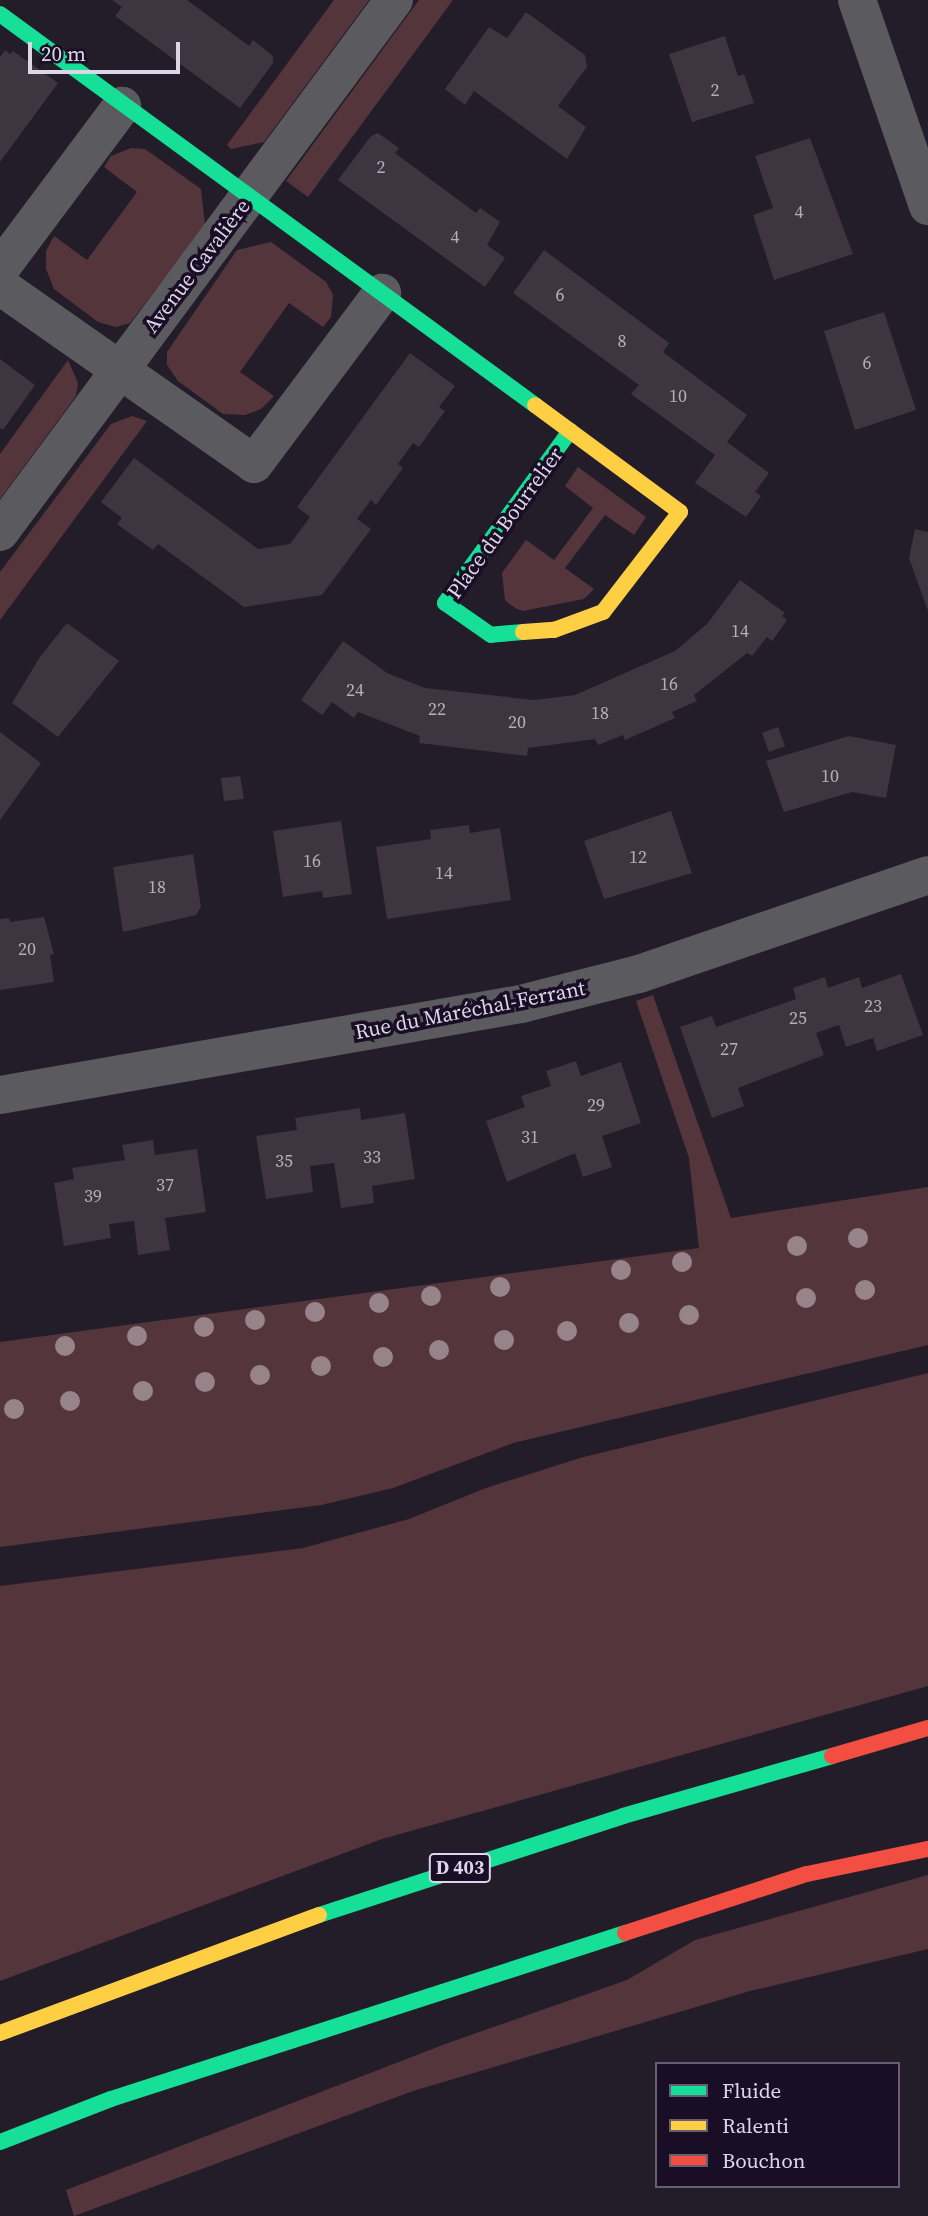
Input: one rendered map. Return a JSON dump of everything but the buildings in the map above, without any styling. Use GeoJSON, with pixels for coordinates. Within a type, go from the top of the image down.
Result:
{"type":"FeatureCollection","features":[{"type":"Feature","properties":{"kind":"main road","name":"Place du Bourrelier"},"geometry":{"type":"LineString","coordinates":[[0,14],[122,106],[249,195],[382,293],[570,431],[680,512],[603,612],[554,630],[491,635],[445,603],[570,431]]}},
{"type":"Feature","properties":{"kind":"main road","name":"D 403"},"geometry":{"type":"LineString","coordinates":[[0,2033],[353,1902],[623,1816],[928,1728]]}},
{"type":"Feature","properties":{"kind":"main road"},"geometry":{"type":"LineString","coordinates":[[0,2142],[111,2099],[794,1879],[928,1849]]}},
{"type":"Feature","properties":{"kind":"street","name":"Avenue Cavalière"},"geometry":{"type":"LineString","coordinates":[[0,532],[394,0]]}},
{"type":"Feature","properties":{"kind":"street"},"geometry":{"type":"LineString","coordinates":[[857,0],[928,206]]}},
{"type":"Feature","properties":{"kind":"street"},"geometry":{"type":"LineString","coordinates":[[0,269],[122,106]]}},
{"type":"Feature","properties":{"kind":"street"},"geometry":{"type":"LineString","coordinates":[[0,286],[254,464],[382,293]]}},
{"type":"Feature","properties":{"kind":"street","name":"Rue du Maréchal-Ferrant"},"geometry":{"type":"LineString","coordinates":[[0,1095],[521,1004],[639,974],[928,875]]}},
{"type":"Feature","properties":{"kind":"shaded area"},"geometry":{"type":"Polygon","coordinates":[[[334,0],[369,0],[264,142],[231,149],[227,145],[334,0]]]}},
{"type":"Feature","properties":{"kind":"shaded area"},"geometry":{"type":"Polygon","coordinates":[[[419,0],[453,0],[308,197],[286,181],[419,0]]]}},
{"type":"Feature","properties":{"kind":"shaded area"},"geometry":{"type":"Polygon","coordinates":[[[131,148],[145,149],[201,189],[205,225],[130,323],[116,327],[98,322],[54,289],[46,269],[46,251],[54,236],[87,260],[137,192],[104,167],[111,156],[131,148]]]}},
{"type":"Feature","properties":{"kind":"shaded area"},"geometry":{"type":"Polygon","coordinates":[[[271,242],[326,282],[333,295],[331,317],[323,327],[289,303],[240,372],[274,396],[261,409],[245,415],[223,414],[178,381],[167,365],[167,352],[237,250],[271,242]]]}},
{"type":"Feature","properties":{"kind":"shaded area"},"geometry":{"type":"Polygon","coordinates":[[[68,360],[78,383],[76,396],[0,499],[0,454],[68,360]]]}},
{"type":"Feature","properties":{"kind":"shaded area"},"geometry":{"type":"Polygon","coordinates":[[[132,416],[147,421],[0,620],[0,572],[111,424],[132,416]]]}},
{"type":"Feature","properties":{"kind":"shaded area"},"geometry":{"type":"Polygon","coordinates":[[[578,467],[646,517],[634,535],[605,515],[565,568],[594,589],[584,599],[523,611],[515,608],[505,600],[502,573],[526,540],[554,560],[593,508],[565,486],[578,467]]]}},
{"type":"Feature","properties":{"kind":"shaded area"},"geometry":{"type":"Polygon","coordinates":[[[653,995],[731,1218],[928,1187],[928,1345],[513,1443],[393,1488],[321,1505],[0,1547],[0,1342],[699,1248],[689,1158],[636,1001],[653,995]]]}},
{"type":"Feature","properties":{"kind":"shaded area"},"geometry":{"type":"Polygon","coordinates":[[[928,1373],[928,1686],[382,1839],[0,1981],[0,1586],[303,1548],[409,1519],[486,1488],[580,1458],[928,1373]]]}},
{"type":"Feature","properties":{"kind":"shaded area"},"geometry":{"type":"Polygon","coordinates":[[[928,1875],[928,1949],[750,1991],[413,2091],[74,2216],[66,2190],[448,2043],[627,1980],[695,1940],[928,1875]]]}},
{"type":"Feature","properties":{"kind":"traffic: fast"},"geometry":{"type":"LineString","coordinates":[[0,14],[535,405]]}},
{"type":"Feature","properties":{"kind":"traffic: fast"},"geometry":{"type":"LineString","coordinates":[[523,632],[491,635],[445,603],[570,431]]}},
{"type":"Feature","properties":{"kind":"traffic: fast"},"geometry":{"type":"LineString","coordinates":[[319,1915],[623,1816],[832,1756]]}},
{"type":"Feature","properties":{"kind":"traffic: fast"},"geometry":{"type":"LineString","coordinates":[[0,2142],[111,2099],[625,1933]]}},
{"type":"Feature","properties":{"kind":"traffic: slow"},"geometry":{"type":"LineString","coordinates":[[523,632],[554,630],[603,612],[680,512],[535,405]]}},
{"type":"Feature","properties":{"kind":"traffic: slow"},"geometry":{"type":"LineString","coordinates":[[0,2033],[319,1915]]}},
{"type":"Feature","properties":{"kind":"traffic: jam"},"geometry":{"type":"LineString","coordinates":[[832,1756],[928,1728]]}},
{"type":"Feature","properties":{"kind":"traffic: jam"},"geometry":{"type":"LineString","coordinates":[[625,1933],[807,1874],[928,1849]]}}]}
